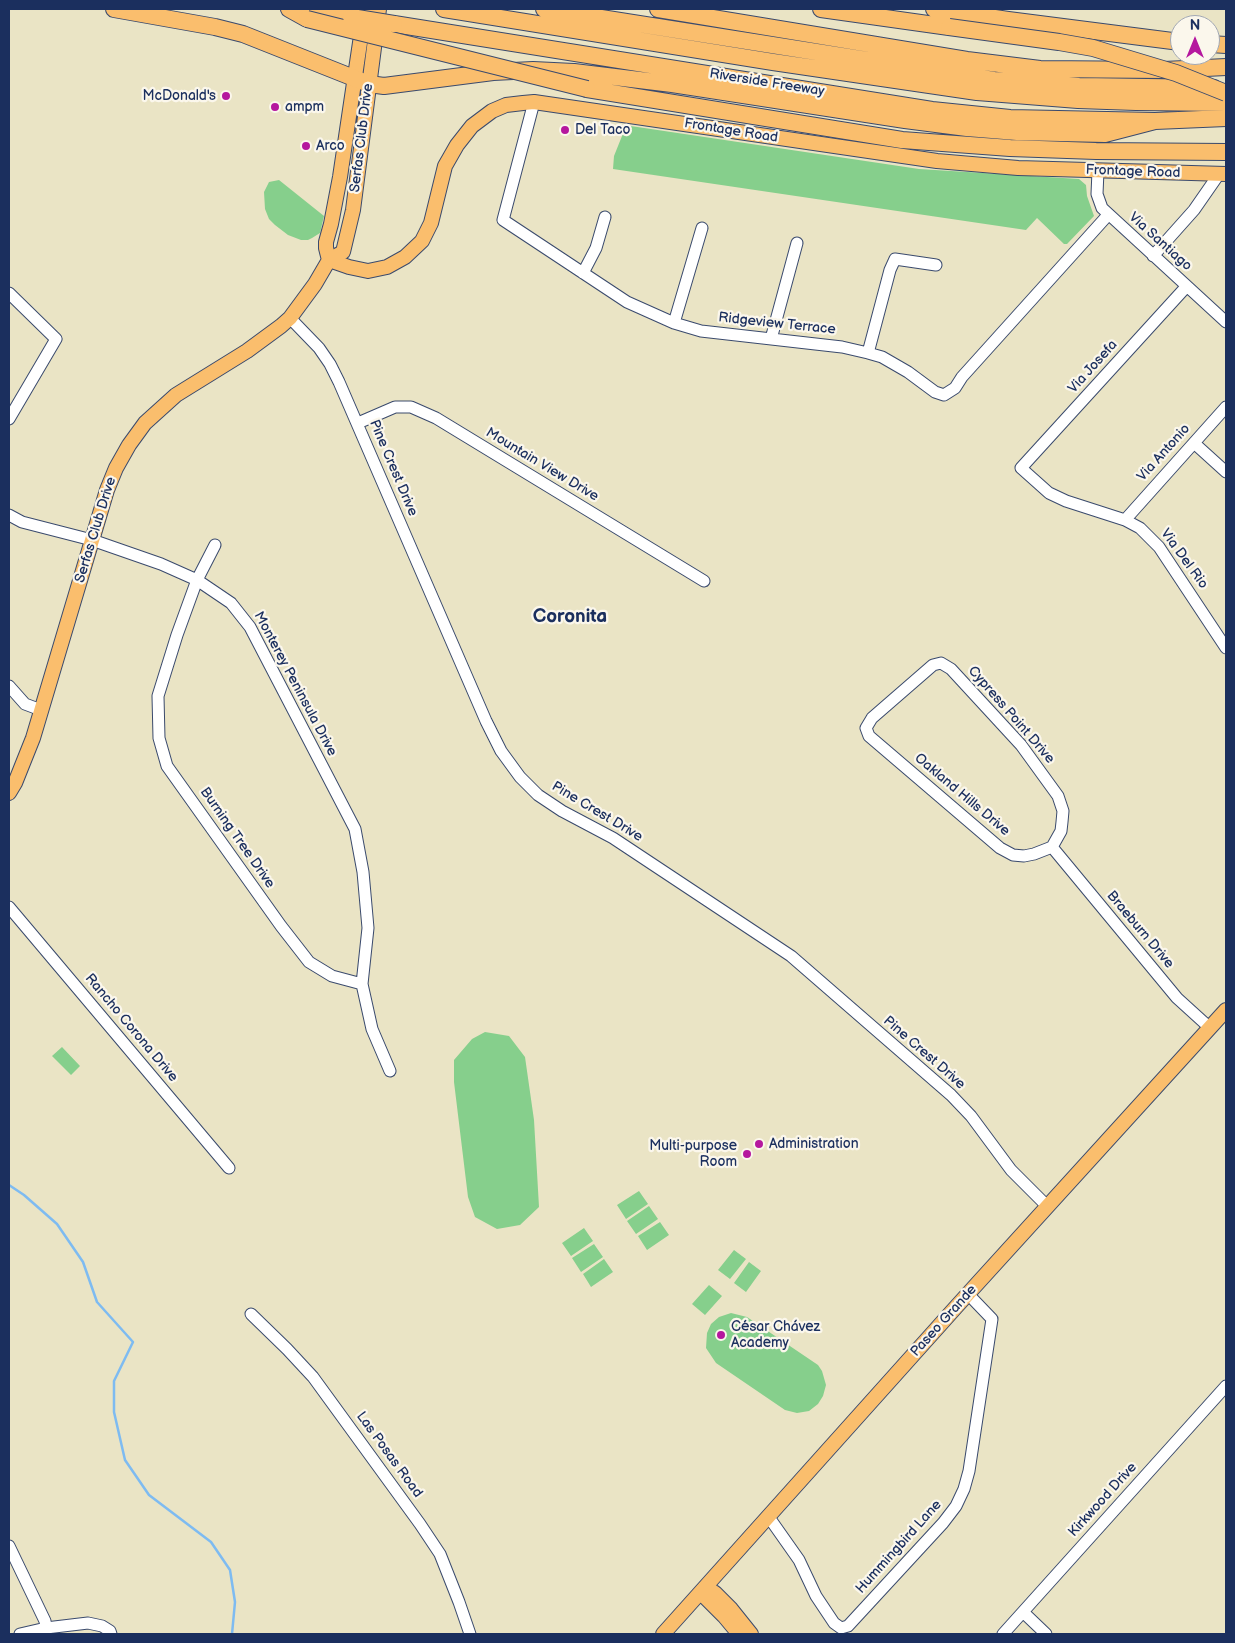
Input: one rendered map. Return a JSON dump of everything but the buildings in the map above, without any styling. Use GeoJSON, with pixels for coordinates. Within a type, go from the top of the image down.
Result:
{"type":"FeatureCollection","features":[{"type":"Feature","properties":{"kind":"highway"},"geometry":{"type":"LineString","coordinates":[[114,9],[215,27],[243,34],[361,81],[384,86],[493,72],[542,70],[672,84],[905,120],[1017,132],[1105,134],[1155,121]]}},
{"type":"Feature","properties":{"kind":"highway"},"geometry":{"type":"LineString","coordinates":[[289,9],[587,89],[902,140],[1010,148],[1226,152]]}},
{"type":"Feature","properties":{"kind":"highway"},"geometry":{"type":"LineString","coordinates":[[444,9],[773,62],[977,92],[1078,100],[1226,103]]}},
{"type":"Feature","properties":{"kind":"highway"},"geometry":{"type":"LineString","coordinates":[[544,9],[994,80],[1079,86],[1226,88]]}},
{"type":"Feature","properties":{"kind":"highway"},"geometry":{"type":"LineString","coordinates":[[658,9],[967,60],[1040,69],[1164,70],[1226,68]]}},
{"type":"Feature","properties":{"kind":"highway"},"geometry":{"type":"LineString","coordinates":[[821,9],[1093,48],[1149,64],[1226,93]]}},
{"type":"Feature","properties":{"kind":"highway"},"geometry":{"type":"LineString","coordinates":[[934,9],[1170,41]]}},
{"type":"Feature","properties":{"kind":"highway","name":"Riverside Freeway"},"geometry":{"type":"LineString","coordinates":[[309,14],[358,13],[394,24],[932,110],[1010,118],[1155,121],[1226,118]]}},
{"type":"Feature","properties":{"kind":"main road","name":"Serfas Club Drive"},"geometry":{"type":"LineString","coordinates":[[9,793],[26,756],[41,710],[107,490],[116,468],[129,445],[145,423],[176,395],[247,352],[290,318],[315,284],[329,260],[326,242],[361,81],[379,9]]}},
{"type":"Feature","properties":{"kind":"main road","name":"Serfas Club Drive"},"geometry":{"type":"LineString","coordinates":[[358,13],[361,81]]}},
{"type":"Feature","properties":{"kind":"main road","name":"Frontage Road"},"geometry":{"type":"LineString","coordinates":[[329,260],[358,270],[368,271],[387,267],[405,257],[422,241],[431,223],[445,166],[457,144],[472,126],[492,111],[506,105],[534,102],[937,161],[1018,168],[1222,174]]}},
{"type":"Feature","properties":{"kind":"main road","name":"Paseo Grande"},"geometry":{"type":"LineString","coordinates":[[663,1634],[1226,1010]]}},
{"type":"Feature","properties":{"kind":"main road"},"geometry":{"type":"LineString","coordinates":[[739,1634],[706,1598],[704,1590],[715,1593],[751,1634]]}},
{"type":"Feature","properties":{"kind":"street","name":"Ridgeview Terrace"},"geometry":{"type":"LineString","coordinates":[[534,102],[503,220],[627,302],[674,323],[701,331],[842,347],[868,353],[882,357],[908,372],[935,392],[944,394],[955,388],[962,377],[1108,215]]}},
{"type":"Feature","properties":{"kind":"street","name":"Via Santiago"},"geometry":{"type":"LineString","coordinates":[[1098,171],[1097,194],[1102,208],[1226,322]]}},
{"type":"Feature","properties":{"kind":"street"},"geometry":{"type":"LineString","coordinates":[[1152,256],[1194,210],[1222,174]]}},
{"type":"Feature","properties":{"kind":"street"},"geometry":{"type":"LineString","coordinates":[[582,273],[596,248],[605,217]]}},
{"type":"Feature","properties":{"kind":"street"},"geometry":{"type":"LineString","coordinates":[[674,323],[702,228]]}},
{"type":"Feature","properties":{"kind":"street"},"geometry":{"type":"LineString","coordinates":[[771,339],[796,243]]}},
{"type":"Feature","properties":{"kind":"street"},"geometry":{"type":"LineString","coordinates":[[868,353],[890,270],[895,259],[936,265]]}},
{"type":"Feature","properties":{"kind":"street","name":"Via Josefa"},"geometry":{"type":"LineString","coordinates":[[1021,468],[1186,287]]}},
{"type":"Feature","properties":{"kind":"street"},"geometry":{"type":"LineString","coordinates":[[9,293],[56,339],[9,418]]}},
{"type":"Feature","properties":{"kind":"street","name":"Pine Crest Drive"},"geometry":{"type":"LineString","coordinates":[[290,318],[319,348],[330,364],[358,423],[486,721],[501,751],[520,777],[538,794],[562,811],[613,838],[790,956],[951,1095],[971,1116],[1011,1170],[1048,1207]]}},
{"type":"Feature","properties":{"kind":"street","name":"Mountain View Drive"},"geometry":{"type":"LineString","coordinates":[[358,423],[395,407],[412,407],[436,418],[704,582]]}},
{"type":"Feature","properties":{"kind":"street","name":"Via Antonio"},"geometry":{"type":"LineString","coordinates":[[1124,520],[1226,407]]}},
{"type":"Feature","properties":{"kind":"street"},"geometry":{"type":"LineString","coordinates":[[1194,443],[1226,472]]}},
{"type":"Feature","properties":{"kind":"street","name":"Via Del Rio"},"geometry":{"type":"LineString","coordinates":[[1021,468],[1048,493],[1066,501],[1124,520],[1140,528],[1159,547],[1226,648]]}},
{"type":"Feature","properties":{"kind":"street","name":"Monterey Peninsula Drive"},"geometry":{"type":"LineString","coordinates":[[9,515],[22,522],[92,540],[161,564],[197,580],[231,602],[250,627],[354,829],[363,872],[368,928],[362,984]]}},
{"type":"Feature","properties":{"kind":"street","name":"Burning Tree Drive"},"geometry":{"type":"LineString","coordinates":[[214,545],[197,580],[158,696],[159,738],[167,766],[280,926],[309,962],[332,976],[362,984]]}},
{"type":"Feature","properties":{"kind":"street","name":"Cypress Point Drive"},"geometry":{"type":"LineString","coordinates":[[866,728],[872,718],[933,665],[941,662],[951,669],[1021,745],[1058,796],[1063,811],[1061,831],[1052,847]]}},
{"type":"Feature","properties":{"kind":"street"},"geometry":{"type":"LineString","coordinates":[[9,686],[25,704],[41,710]]}},
{"type":"Feature","properties":{"kind":"street","name":"Oakland Hills Drive"},"geometry":{"type":"LineString","coordinates":[[866,728],[869,736],[1000,848],[1013,855],[1024,856],[1052,847]]}},
{"type":"Feature","properties":{"kind":"street","name":"Braeburn Drive"},"geometry":{"type":"LineString","coordinates":[[1052,847],[1177,998],[1210,1028]]}},
{"type":"Feature","properties":{"kind":"street","name":"Rancho Corona Drive"},"geometry":{"type":"LineString","coordinates":[[9,907],[230,1168]]}},
{"type":"Feature","properties":{"kind":"street"},"geometry":{"type":"LineString","coordinates":[[362,984],[372,1029],[390,1071]]}},
{"type":"Feature","properties":{"kind":"street","name":"Hummingbird Lane"},"geometry":{"type":"LineString","coordinates":[[768,1516],[799,1560],[816,1596],[834,1623],[841,1628],[848,1626],[943,1523],[956,1506],[964,1489],[969,1471],[992,1319],[968,1294]]}},
{"type":"Feature","properties":{"kind":"street","name":"Las Posas Road"},"geometry":{"type":"LineString","coordinates":[[251,1314],[313,1377],[420,1524],[440,1554],[470,1634]]}},
{"type":"Feature","properties":{"kind":"street","name":"Kirkwood Drive"},"geometry":{"type":"LineString","coordinates":[[1003,1634],[1226,1386]]}},
{"type":"Feature","properties":{"kind":"street"},"geometry":{"type":"LineString","coordinates":[[9,1546],[45,1621],[46,1628]]}},
{"type":"Feature","properties":{"kind":"street"},"geometry":{"type":"LineString","coordinates":[[1023,1612],[1046,1634]]}},
{"type":"Feature","properties":{"kind":"street"},"geometry":{"type":"LineString","coordinates":[[20,1634],[46,1628],[88,1623],[102,1626],[110,1631],[111,1634]]}},
{"type":"Feature","properties":{"kind":"green space"},"geometry":{"type":"Polygon","coordinates":[[[624,125],[919,169],[1079,179],[1086,185],[1087,196],[1094,216],[1067,244],[1064,244],[1037,218],[1026,230],[613,169],[614,156],[624,125]]]}},
{"type":"Feature","properties":{"kind":"green space"},"geometry":{"type":"Polygon","coordinates":[[[279,180],[324,216],[320,233],[308,240],[301,240],[288,235],[269,219],[265,209],[264,192],[269,182],[279,180]]]}},
{"type":"Feature","properties":{"kind":"green space"},"geometry":{"type":"Polygon","coordinates":[[[485,1032],[509,1036],[525,1057],[534,1120],[539,1207],[520,1225],[497,1229],[475,1217],[468,1197],[454,1082],[454,1060],[472,1039],[485,1032]]]}},
{"type":"Feature","properties":{"kind":"green space"},"geometry":{"type":"Polygon","coordinates":[[[62,1047],[80,1066],[71,1075],[52,1056],[62,1047]]]}},
{"type":"Feature","properties":{"kind":"green space"},"geometry":{"type":"Polygon","coordinates":[[[639,1191],[648,1204],[626,1219],[617,1205],[639,1191]]]}},
{"type":"Feature","properties":{"kind":"green space"},"geometry":{"type":"Polygon","coordinates":[[[649,1206],[658,1219],[636,1234],[627,1221],[649,1206]]]}},
{"type":"Feature","properties":{"kind":"green space"},"geometry":{"type":"Polygon","coordinates":[[[660,1222],[669,1235],[647,1250],[638,1236],[660,1222]]]}},
{"type":"Feature","properties":{"kind":"green space"},"geometry":{"type":"Polygon","coordinates":[[[584,1228],[593,1241],[571,1256],[562,1243],[584,1228]]]}},
{"type":"Feature","properties":{"kind":"green space"},"geometry":{"type":"Polygon","coordinates":[[[594,1244],[603,1257],[581,1272],[572,1258],[594,1244]]]}},
{"type":"Feature","properties":{"kind":"green space"},"geometry":{"type":"Polygon","coordinates":[[[734,1250],[746,1259],[730,1279],[718,1270],[734,1250]]]}},
{"type":"Feature","properties":{"kind":"green space"},"geometry":{"type":"Polygon","coordinates":[[[604,1259],[613,1272],[591,1287],[583,1274],[604,1259]]]}},
{"type":"Feature","properties":{"kind":"green space"},"geometry":{"type":"Polygon","coordinates":[[[749,1262],[761,1271],[746,1292],[734,1283],[749,1262]]]}},
{"type":"Feature","properties":{"kind":"green space"},"geometry":{"type":"Polygon","coordinates":[[[709,1285],[722,1296],[705,1315],[692,1304],[709,1285]]]}},
{"type":"Feature","properties":{"kind":"green space"},"geometry":{"type":"Polygon","coordinates":[[[731,1313],[747,1317],[818,1365],[826,1385],[823,1396],[818,1404],[809,1411],[797,1413],[785,1410],[716,1363],[706,1348],[707,1333],[711,1324],[719,1317],[731,1313]]]}},
{"type":"Feature","properties":{"kind":"waterway"},"geometry":{"type":"LineString","coordinates":[[9,1185],[24,1195],[57,1224],[83,1262],[97,1302],[133,1342],[114,1381],[114,1412],[125,1460],[149,1495],[211,1542],[230,1570],[235,1602],[232,1634]]}},
{"type":"Feature","properties":{"kind":"place","name":"McDonald's"},"geometry":{"type":"Point","coordinates":[226,96]}},
{"type":"Feature","properties":{"kind":"place","name":"ampm"},"geometry":{"type":"Point","coordinates":[275,107]}},
{"type":"Feature","properties":{"kind":"place","name":"Del Taco"},"geometry":{"type":"Point","coordinates":[565,130]}},
{"type":"Feature","properties":{"kind":"place","name":"Arco"},"geometry":{"type":"Point","coordinates":[306,146]}},
{"type":"Feature","properties":{"kind":"place","name":"Administration"},"geometry":{"type":"Point","coordinates":[759,1144]}},
{"type":"Feature","properties":{"kind":"place","name":"Multi-purpose Room"},"geometry":{"type":"Point","coordinates":[747,1154]}},
{"type":"Feature","properties":{"kind":"place","name":"César Chávez Academy"},"geometry":{"type":"Point","coordinates":[721,1335]}},
{"type":"Feature","properties":{"kind":"district","name":"Coronita"},"geometry":{"type":"Point","coordinates":[570,617]}}]}
